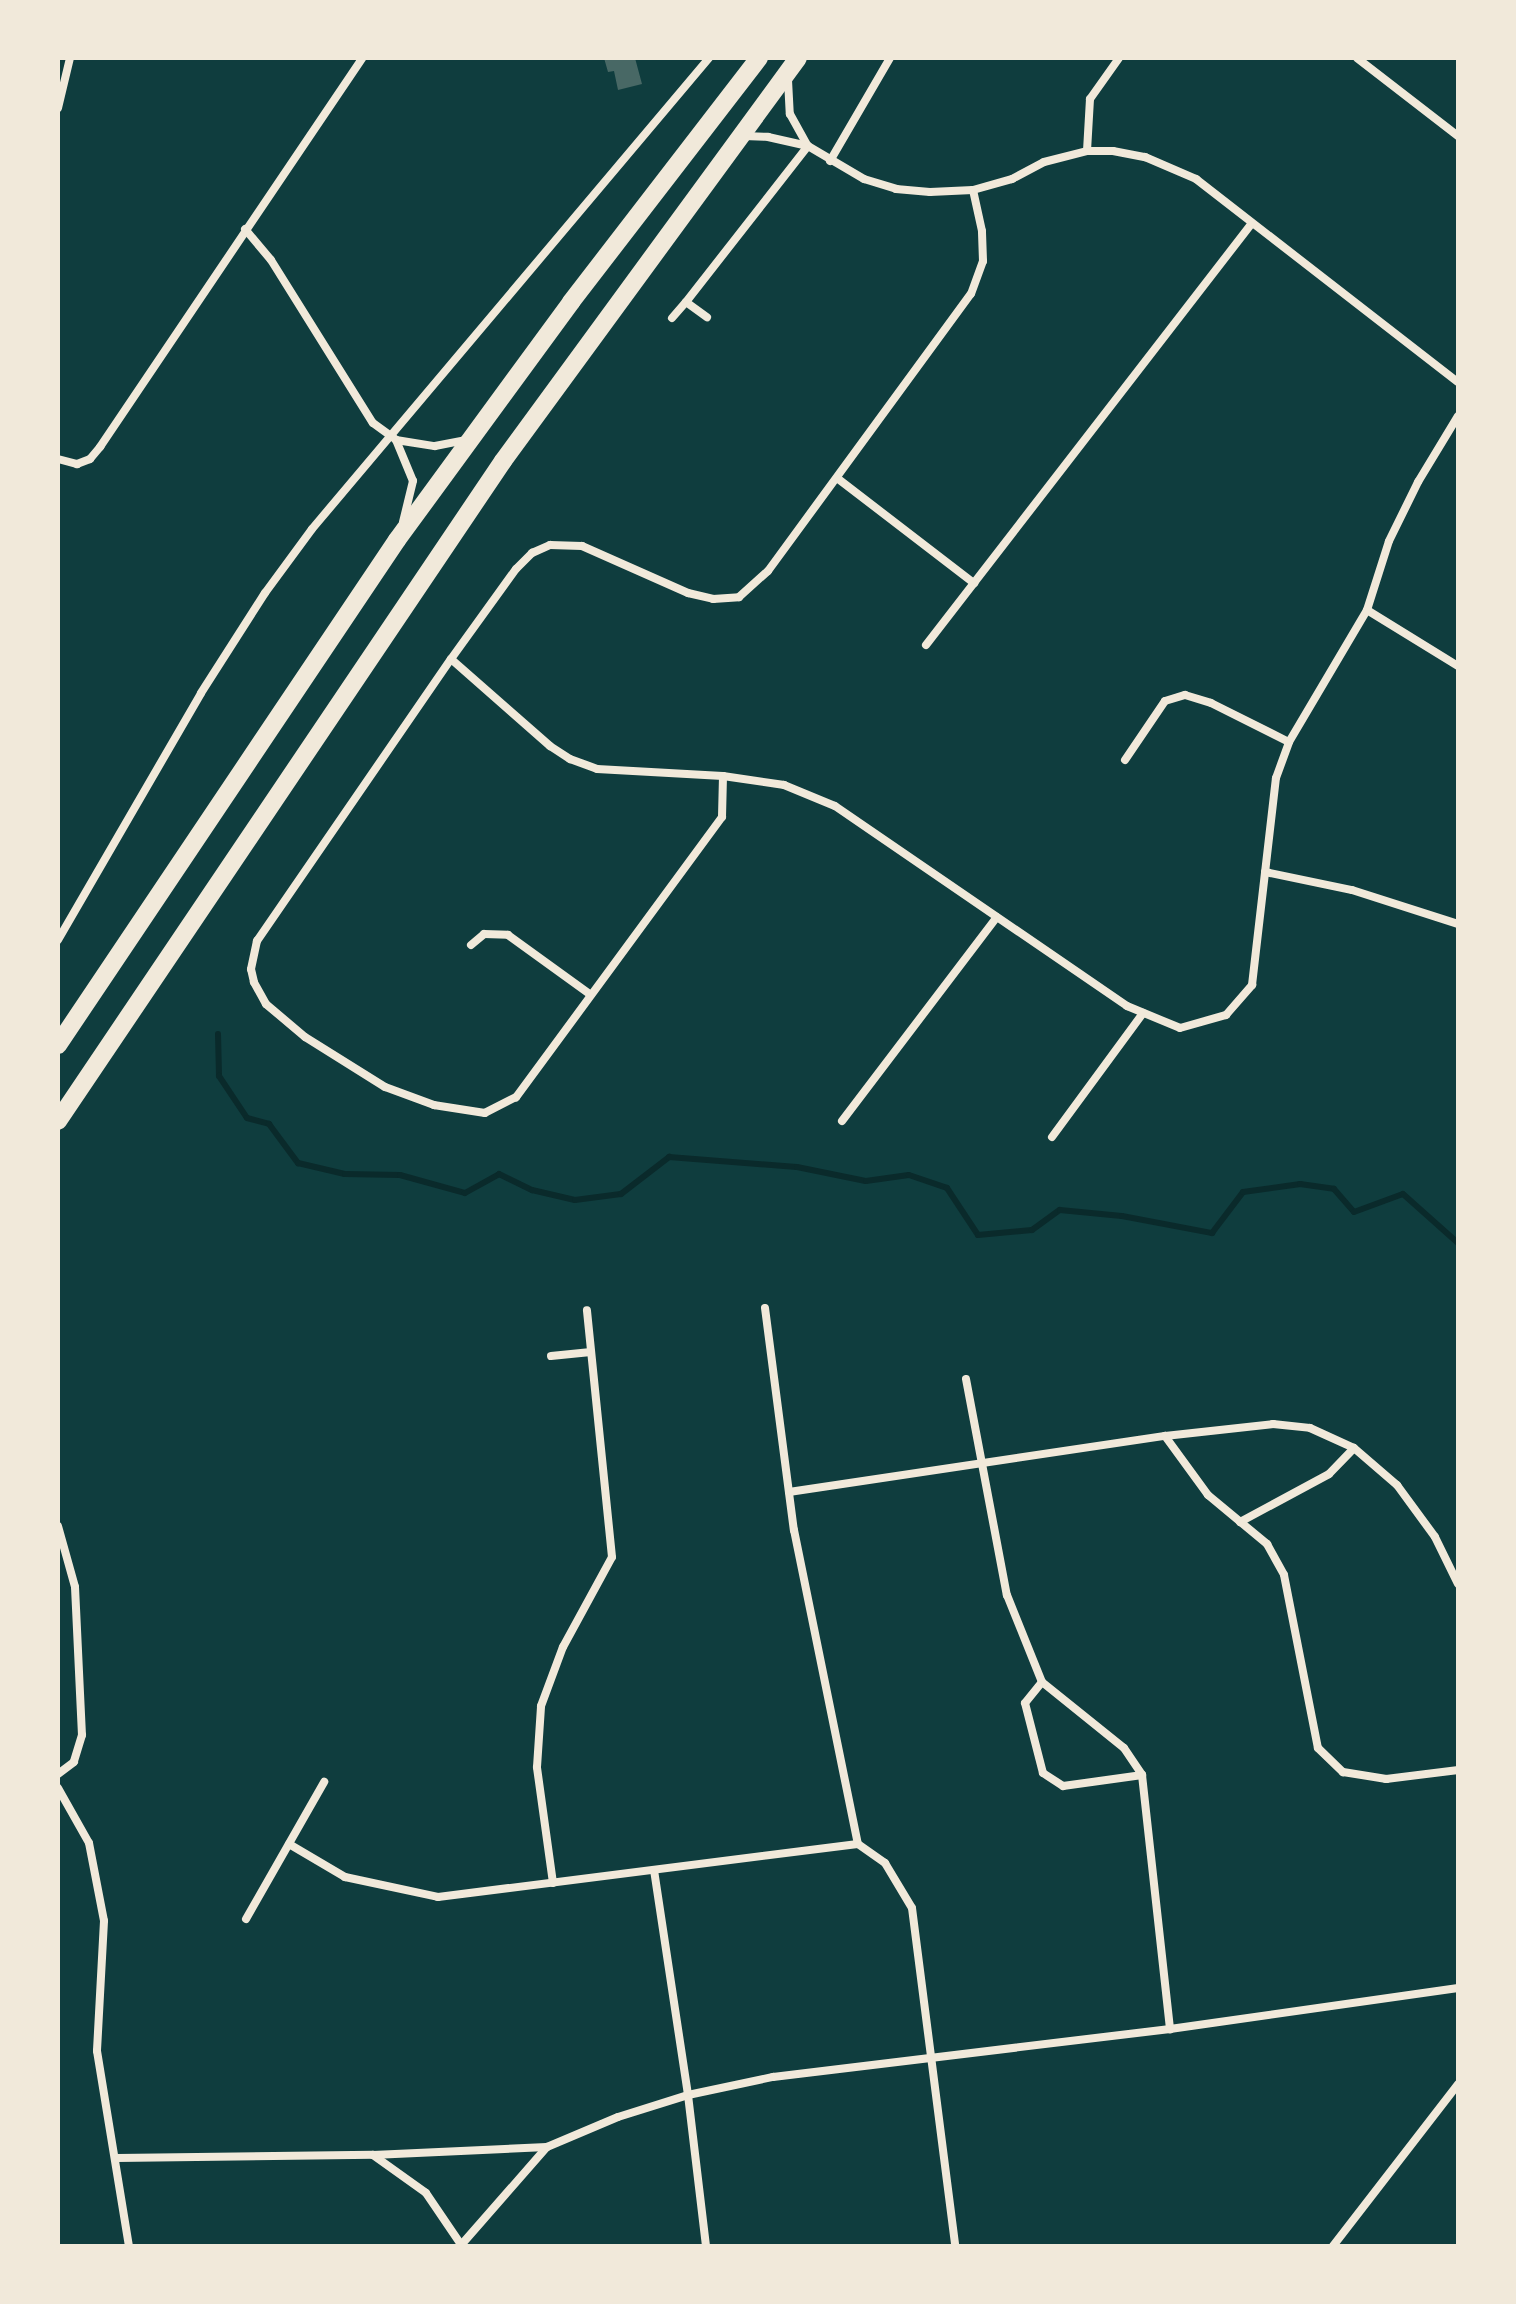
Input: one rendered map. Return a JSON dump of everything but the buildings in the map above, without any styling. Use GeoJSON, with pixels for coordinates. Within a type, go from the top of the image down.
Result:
{"type":"FeatureCollection","features":[{"type":"Feature","properties":{"kind":"highway"},"geometry":{"type":"LineString","coordinates":[[58,1045],[397,540],[759,58]]}},
{"type":"Feature","properties":{"kind":"highway"},"geometry":{"type":"LineString","coordinates":[[58,1121],[440,552],[737,136],[794,63]]}},
{"type":"Feature","properties":{"kind":"street"},"geometry":{"type":"LineString","coordinates":[[58,108],[61,82],[70,58]]}},
{"type":"Feature","properties":{"kind":"street"},"geometry":{"type":"LineString","coordinates":[[58,459],[77,464],[90,459],[100,447],[362,58]]}},
{"type":"Feature","properties":{"kind":"street"},"geometry":{"type":"LineString","coordinates":[[58,939],[201,693],[265,593],[709,58]]}},
{"type":"Feature","properties":{"kind":"street"},"geometry":{"type":"LineString","coordinates":[[830,161],[890,58]]}},
{"type":"Feature","properties":{"kind":"street"},"geometry":{"type":"LineString","coordinates":[[1087,151],[1090,99],[1119,58]]}},
{"type":"Feature","properties":{"kind":"street"},"geometry":{"type":"LineString","coordinates":[[1357,58],[1458,136]]}},
{"type":"Feature","properties":{"kind":"street"},"geometry":{"type":"LineString","coordinates":[[794,63],[787,92],[790,114],[808,146]]}},
{"type":"Feature","properties":{"kind":"street"},"geometry":{"type":"LineString","coordinates":[[737,136],[768,137],[808,146],[864,179],[896,189],[930,192],[973,190],[1012,179],[1044,162],[1087,151],[1145,157],[1196,179],[1458,382]]}},
{"type":"Feature","properties":{"kind":"street"},"geometry":{"type":"LineString","coordinates":[[672,318],[808,146]]}},
{"type":"Feature","properties":{"kind":"street"},"geometry":{"type":"LineString","coordinates":[[723,776],[722,817],[516,1097],[485,1113],[434,1105],[385,1087],[305,1037],[266,1004],[254,982],[251,969],[257,941],[451,659],[516,569],[532,553],[550,545],[582,546],[688,593],[713,599],[739,597],[768,571],[971,294],[983,261],[982,231],[973,190]]}},
{"type":"Feature","properties":{"kind":"street"},"geometry":{"type":"LineString","coordinates":[[926,645],[1252,223]]}},
{"type":"Feature","properties":{"kind":"street"},"geometry":{"type":"LineString","coordinates":[[245,229],[271,260],[373,423],[393,437],[435,446],[471,439]]}},
{"type":"Feature","properties":{"kind":"street"},"geometry":{"type":"LineString","coordinates":[[686,302],[707,317]]}},
{"type":"Feature","properties":{"kind":"street"},"geometry":{"type":"LineString","coordinates":[[451,659],[550,746],[570,759],[597,769],[723,776],[784,785],[835,806],[1127,1006],[1180,1028],[1226,1015],[1252,985],[1276,778],[1289,742],[1367,610],[1389,541],[1418,482],[1458,416]]}},
{"type":"Feature","properties":{"kind":"street"},"geometry":{"type":"LineString","coordinates":[[393,437],[413,481],[397,540]]}},
{"type":"Feature","properties":{"kind":"street"},"geometry":{"type":"LineString","coordinates":[[837,478],[974,583]]}},
{"type":"Feature","properties":{"kind":"street"},"geometry":{"type":"LineString","coordinates":[[1367,610],[1458,666]]}},
{"type":"Feature","properties":{"kind":"street"},"geometry":{"type":"LineString","coordinates":[[1125,760],[1165,701],[1185,695],[1211,703],[1289,742]]}},
{"type":"Feature","properties":{"kind":"street"},"geometry":{"type":"LineString","coordinates":[[1265,872],[1352,890],[1458,924]]}},
{"type":"Feature","properties":{"kind":"street"},"geometry":{"type":"LineString","coordinates":[[842,1121],[997,917]]}},
{"type":"Feature","properties":{"kind":"street"},"geometry":{"type":"LineString","coordinates":[[471,945],[484,934],[508,935],[591,995]]}},
{"type":"Feature","properties":{"kind":"street"},"geometry":{"type":"LineString","coordinates":[[1052,1137],[1143,1013]]}},
{"type":"Feature","properties":{"kind":"street"},"geometry":{"type":"LineString","coordinates":[[765,1308],[789,1492],[858,1844]]}},
{"type":"Feature","properties":{"kind":"street"},"geometry":{"type":"LineString","coordinates":[[553,1883],[537,1767],[541,1706],[563,1647],[612,1557],[587,1310]]}},
{"type":"Feature","properties":{"kind":"street"},"geometry":{"type":"LineString","coordinates":[[551,1356],[591,1352]]}},
{"type":"Feature","properties":{"kind":"street"},"geometry":{"type":"LineString","coordinates":[[966,1379],[1007,1595],[1042,1682],[1124,1748],[1142,1775],[1170,2029]]}},
{"type":"Feature","properties":{"kind":"street"},"geometry":{"type":"LineString","coordinates":[[789,1492],[1165,1436],[1273,1424],[1310,1428],[1354,1448],[1397,1485],[1435,1537],[1458,1584]]}},
{"type":"Feature","properties":{"kind":"street"},"geometry":{"type":"LineString","coordinates":[[1165,1436],[1208,1495],[1267,1544],[1284,1575],[1318,1748],[1343,1772],[1386,1779],[1458,1770]]}},
{"type":"Feature","properties":{"kind":"street"},"geometry":{"type":"LineString","coordinates":[[1240,1522],[1329,1474],[1354,1448]]}},
{"type":"Feature","properties":{"kind":"street"},"geometry":{"type":"LineString","coordinates":[[58,1526],[75,1587],[82,1735],[74,1762],[58,1774]]}},
{"type":"Feature","properties":{"kind":"street"},"geometry":{"type":"LineString","coordinates":[[1042,1682],[1025,1703],[1043,1773],[1063,1786],[1142,1775]]}},
{"type":"Feature","properties":{"kind":"street"},"geometry":{"type":"LineString","coordinates":[[246,1919],[324,1782]]}},
{"type":"Feature","properties":{"kind":"street"},"geometry":{"type":"LineString","coordinates":[[58,1788],[89,1843],[104,1921],[97,2051],[117,2158],[129,2246]]}},
{"type":"Feature","properties":{"kind":"street"},"geometry":{"type":"LineString","coordinates":[[289,1844],[345,1877],[438,1897],[858,1844],[885,1863],[912,1908],[955,2246]]}},
{"type":"Feature","properties":{"kind":"street"},"geometry":{"type":"LineString","coordinates":[[654,1870],[688,2095],[706,2246]]}},
{"type":"Feature","properties":{"kind":"street"},"geometry":{"type":"LineString","coordinates":[[117,2158],[373,2155],[547,2147],[618,2117],[688,2095],[773,2077],[1170,2029],[1458,1988]]}},
{"type":"Feature","properties":{"kind":"street"},"geometry":{"type":"LineString","coordinates":[[1333,2246],[1458,2084]]}},
{"type":"Feature","properties":{"kind":"street"},"geometry":{"type":"LineString","coordinates":[[373,2155],[426,2193],[462,2245],[547,2147]]}},
{"type":"Feature","properties":{"kind":"waterway"},"geometry":{"type":"LineString","coordinates":[[218,1034],[219,1076],[247,1118],[269,1124],[298,1163],[345,1174],[400,1175],[465,1193],[499,1174],[532,1190],[575,1200],[621,1194],[669,1157],[797,1167],[866,1181],[909,1175],[947,1188],[978,1235],[1032,1230],[1060,1210],[1122,1216],[1212,1233],[1243,1192],[1300,1184],[1334,1189],[1354,1212],[1403,1194],[1458,1243]]}}]}
